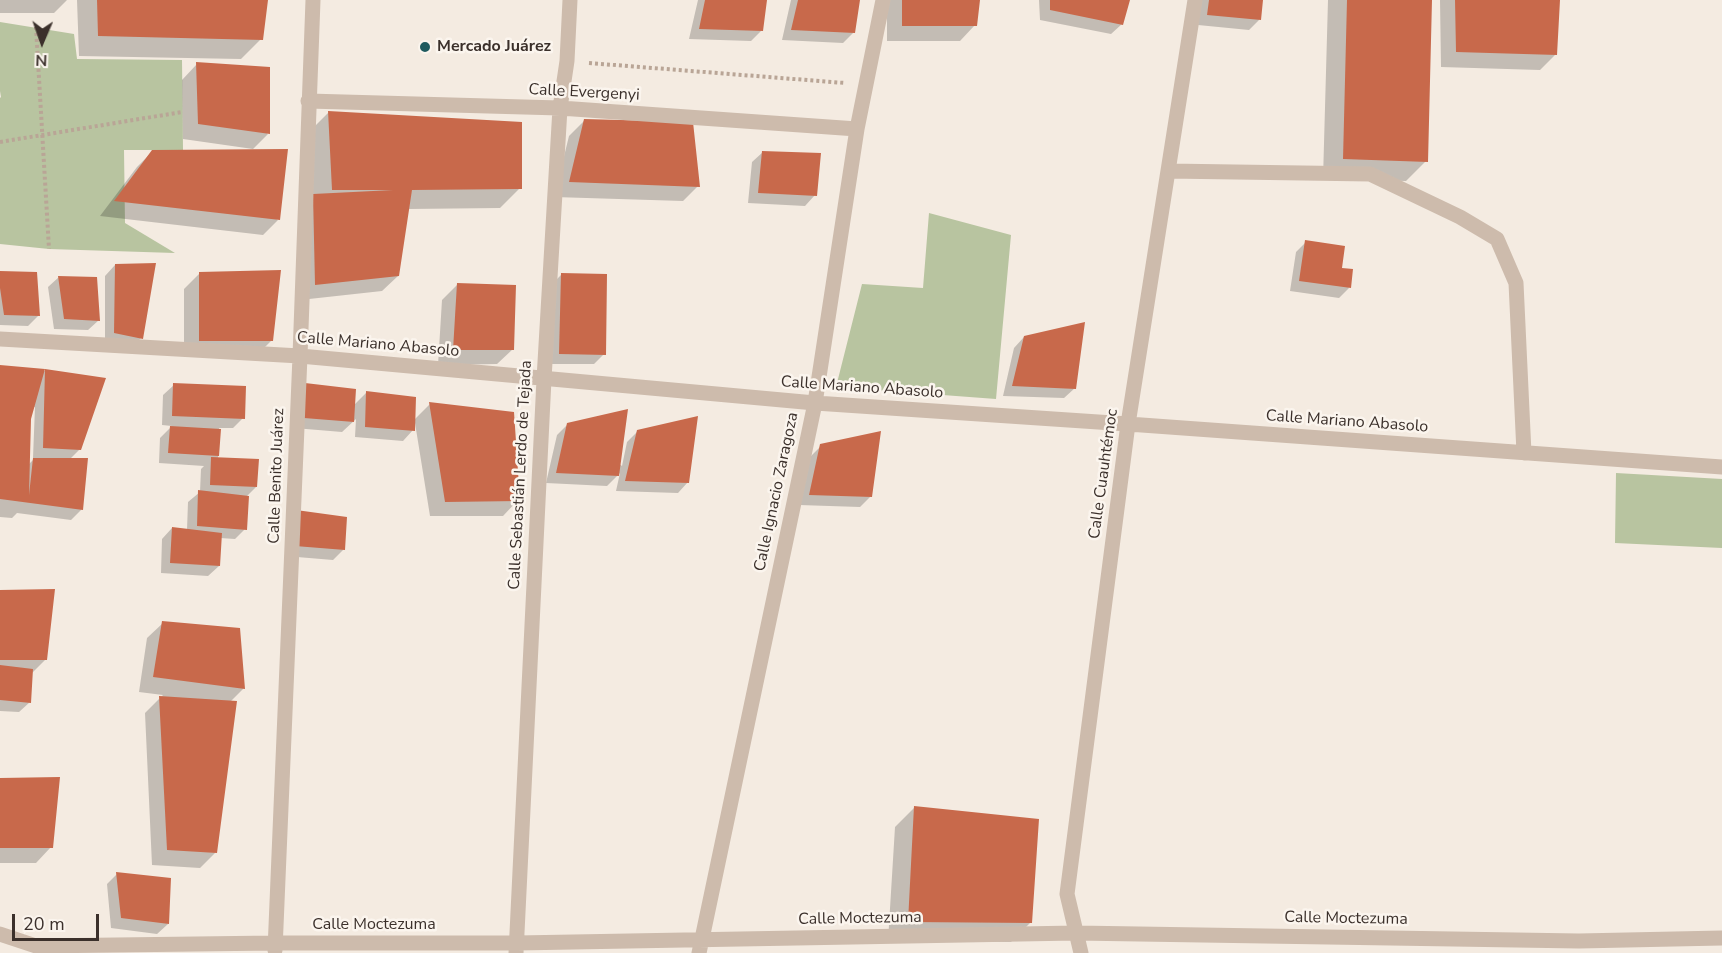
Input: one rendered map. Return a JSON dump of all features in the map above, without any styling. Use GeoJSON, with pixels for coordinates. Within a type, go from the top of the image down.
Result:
{"type":"FeatureCollection","features":[{"type":"Feature","properties":{"kind":"street","name":"Calle Benito Juárez"},"geometry":{"type":"LineString","coordinates":[[275,948],[313,0]]}},
{"type":"Feature","properties":{"kind":"street","name":"Calle Sebastián Lerdo de Tejada"},"geometry":{"type":"LineString","coordinates":[[517,948],[544,379],[560,108],[567,61],[570,0]]}},
{"type":"Feature","properties":{"kind":"street","name":"Calle Ignacio Zaragoza"},"geometry":{"type":"LineString","coordinates":[[700,946],[815,403],[857,129],[883,0]]}},
{"type":"Feature","properties":{"kind":"street","name":"Calle Cuauhtémoc"},"geometry":{"type":"LineString","coordinates":[[1081,953],[1067,894],[1128,424],[1195,0]]}},
{"type":"Feature","properties":{"kind":"street","name":"Calle Evergenyi"},"geometry":{"type":"LineString","coordinates":[[308,101],[560,108],[857,129]]}},
{"type":"Feature","properties":{"kind":"street"},"geometry":{"type":"LineString","coordinates":[[1168,171],[1370,174],[1460,217],[1497,239],[1516,283],[1524,453]]}},
{"type":"Feature","properties":{"kind":"street","name":"Calle Mariano Abasolo"},"geometry":{"type":"LineString","coordinates":[[0,339],[300,356],[815,403],[1722,467]]}},
{"type":"Feature","properties":{"kind":"street","name":"Calle Moctezuma"},"geometry":{"type":"LineString","coordinates":[[0,934],[36,946],[275,948],[700,946],[1076,933],[1389,945],[1579,947],[1722,938]]}},
{"type":"Feature","properties":{"kind":"path"},"geometry":{"type":"LineString","coordinates":[[36,27],[49,249]]}},
{"type":"Feature","properties":{"kind":"path"},"geometry":{"type":"LineString","coordinates":[[567,61],[866,85]]}},
{"type":"Feature","properties":{"kind":"path"},"geometry":{"type":"LineString","coordinates":[[0,142],[182,112]]}},
{"type":"Feature","properties":{"kind":"green space"},"geometry":{"type":"Polygon","coordinates":[[[0,22],[74,34],[77,59],[182,60],[183,150],[124,150],[125,223],[175,253],[49,249],[0,244],[0,22]]]}},
{"type":"Feature","properties":{"kind":"green space"},"geometry":{"type":"Polygon","coordinates":[[[929,213],[1011,235],[996,399],[836,387],[862,284],[923,288],[929,213]]]}},
{"type":"Feature","properties":{"kind":"green space"},"geometry":{"type":"Polygon","coordinates":[[[1616,473],[1722,479],[1722,548],[1615,543],[1616,473]]]}},
{"type":"Feature","properties":{"kind":"building"},"geometry":{"type":"Polygon","coordinates":[[[97,0],[268,0],[263,40],[98,36],[97,0]]]}},
{"type":"Feature","properties":{"kind":"building"},"geometry":{"type":"Polygon","coordinates":[[[705,0],[767,0],[763,31],[699,29],[705,0]]]}},
{"type":"Feature","properties":{"kind":"building"},"geometry":{"type":"Polygon","coordinates":[[[798,0],[860,0],[855,33],[791,30],[798,0]]]}},
{"type":"Feature","properties":{"kind":"building"},"geometry":{"type":"Polygon","coordinates":[[[902,0],[980,0],[977,26],[902,26],[902,0]]]}},
{"type":"Feature","properties":{"kind":"building"},"geometry":{"type":"Polygon","coordinates":[[[1050,0],[1130,0],[1123,25],[1050,10],[1050,0]]]}},
{"type":"Feature","properties":{"kind":"building"},"geometry":{"type":"Polygon","coordinates":[[[1209,0],[1263,0],[1261,20],[1207,15],[1209,0]]]}},
{"type":"Feature","properties":{"kind":"building"},"geometry":{"type":"Polygon","coordinates":[[[1347,0],[1432,0],[1428,162],[1343,159],[1347,0]]]}},
{"type":"Feature","properties":{"kind":"building"},"geometry":{"type":"Polygon","coordinates":[[[1455,0],[1560,0],[1557,55],[1456,52],[1455,0]]]}},
{"type":"Feature","properties":{"kind":"building"},"geometry":{"type":"Polygon","coordinates":[[[196,62],[270,67],[270,134],[198,124],[196,62]]]}},
{"type":"Feature","properties":{"kind":"building"},"geometry":{"type":"Polygon","coordinates":[[[328,111],[522,122],[522,189],[412,190],[399,276],[315,285],[313,194],[393,190],[332,190],[328,111]]]}},
{"type":"Feature","properties":{"kind":"building"},"geometry":{"type":"Polygon","coordinates":[[[584,119],[693,122],[700,187],[569,182],[584,119]]]}},
{"type":"Feature","properties":{"kind":"building"},"geometry":{"type":"Polygon","coordinates":[[[288,149],[280,220],[114,201],[152,150],[288,149]]]}},
{"type":"Feature","properties":{"kind":"building"},"geometry":{"type":"Polygon","coordinates":[[[762,151],[821,153],[817,196],[758,193],[762,151]]]}},
{"type":"Feature","properties":{"kind":"building"},"geometry":{"type":"Polygon","coordinates":[[[1305,240],[1345,246],[1342,268],[1353,269],[1351,288],[1299,281],[1305,240]]]}},
{"type":"Feature","properties":{"kind":"building"},"geometry":{"type":"Polygon","coordinates":[[[156,263],[143,339],[114,333],[115,264],[156,263]]]}},
{"type":"Feature","properties":{"kind":"building"},"geometry":{"type":"Polygon","coordinates":[[[281,270],[273,341],[199,341],[199,272],[281,270]]]}},
{"type":"Feature","properties":{"kind":"building"},"geometry":{"type":"Polygon","coordinates":[[[0,271],[37,272],[40,316],[4,315],[0,271]]]}},
{"type":"Feature","properties":{"kind":"building"},"geometry":{"type":"Polygon","coordinates":[[[561,273],[607,274],[606,355],[559,354],[561,273]]]}},
{"type":"Feature","properties":{"kind":"building"},"geometry":{"type":"Polygon","coordinates":[[[58,276],[97,277],[100,321],[64,319],[58,276]]]}},
{"type":"Feature","properties":{"kind":"building"},"geometry":{"type":"Polygon","coordinates":[[[457,283],[516,285],[514,350],[453,350],[457,283]]]}},
{"type":"Feature","properties":{"kind":"building"},"geometry":{"type":"Polygon","coordinates":[[[1085,322],[1076,389],[1012,386],[1024,336],[1085,322]]]}},
{"type":"Feature","properties":{"kind":"building"},"geometry":{"type":"Polygon","coordinates":[[[0,365],[45,369],[31,419],[29,495],[33,458],[88,458],[83,510],[0,499],[0,365]]]}},
{"type":"Feature","properties":{"kind":"building"},"geometry":{"type":"Polygon","coordinates":[[[45,369],[106,378],[81,450],[43,448],[45,369]]]}},
{"type":"Feature","properties":{"kind":"building"},"geometry":{"type":"Polygon","coordinates":[[[173,383],[246,386],[245,419],[172,416],[173,383]]]}},
{"type":"Feature","properties":{"kind":"building"},"geometry":{"type":"Polygon","coordinates":[[[305,383],[356,389],[354,422],[304,418],[305,383]]]}},
{"type":"Feature","properties":{"kind":"building"},"geometry":{"type":"Polygon","coordinates":[[[366,391],[416,397],[415,431],[365,427],[366,391]]]}},
{"type":"Feature","properties":{"kind":"building"},"geometry":{"type":"Polygon","coordinates":[[[429,402],[514,412],[520,501],[445,502],[429,402]]]}},
{"type":"Feature","properties":{"kind":"building"},"geometry":{"type":"Polygon","coordinates":[[[628,409],[619,476],[556,473],[567,423],[628,409]]]}},
{"type":"Feature","properties":{"kind":"building"},"geometry":{"type":"Polygon","coordinates":[[[698,416],[689,483],[625,481],[637,430],[698,416]]]}},
{"type":"Feature","properties":{"kind":"building"},"geometry":{"type":"Polygon","coordinates":[[[170,426],[221,429],[219,456],[168,453],[170,426]]]}},
{"type":"Feature","properties":{"kind":"building"},"geometry":{"type":"Polygon","coordinates":[[[881,431],[872,497],[809,495],[820,444],[881,431]]]}},
{"type":"Feature","properties":{"kind":"building"},"geometry":{"type":"Polygon","coordinates":[[[211,457],[259,459],[257,487],[210,485],[211,457]]]}},
{"type":"Feature","properties":{"kind":"building"},"geometry":{"type":"Polygon","coordinates":[[[198,490],[249,496],[247,530],[197,526],[198,490]]]}},
{"type":"Feature","properties":{"kind":"building"},"geometry":{"type":"Polygon","coordinates":[[[296,510],[347,517],[345,550],[295,546],[296,510]]]}},
{"type":"Feature","properties":{"kind":"building"},"geometry":{"type":"Polygon","coordinates":[[[172,527],[222,533],[220,566],[170,563],[172,527]]]}},
{"type":"Feature","properties":{"kind":"building"},"geometry":{"type":"Polygon","coordinates":[[[55,589],[47,660],[0,660],[0,590],[55,589]]]}},
{"type":"Feature","properties":{"kind":"building"},"geometry":{"type":"Polygon","coordinates":[[[162,621],[240,628],[245,689],[153,677],[162,621]]]}},
{"type":"Feature","properties":{"kind":"building"},"geometry":{"type":"Polygon","coordinates":[[[0,665],[33,669],[31,703],[0,700],[0,665]]]}},
{"type":"Feature","properties":{"kind":"building"},"geometry":{"type":"Polygon","coordinates":[[[159,696],[237,701],[217,853],[167,850],[159,696]]]}},
{"type":"Feature","properties":{"kind":"building"},"geometry":{"type":"Polygon","coordinates":[[[60,777],[53,848],[0,848],[0,778],[60,777]]]}},
{"type":"Feature","properties":{"kind":"building"},"geometry":{"type":"Polygon","coordinates":[[[914,806],[1039,819],[1032,923],[908,922],[914,806]]]}},
{"type":"Feature","properties":{"kind":"building"},"geometry":{"type":"Polygon","coordinates":[[[116,872],[171,878],[169,924],[121,918],[116,872]]]}},
{"type":"Feature","properties":{"kind":"place","name":"Mercado Juárez"},"geometry":{"type":"Point","coordinates":[425,47]}}]}
